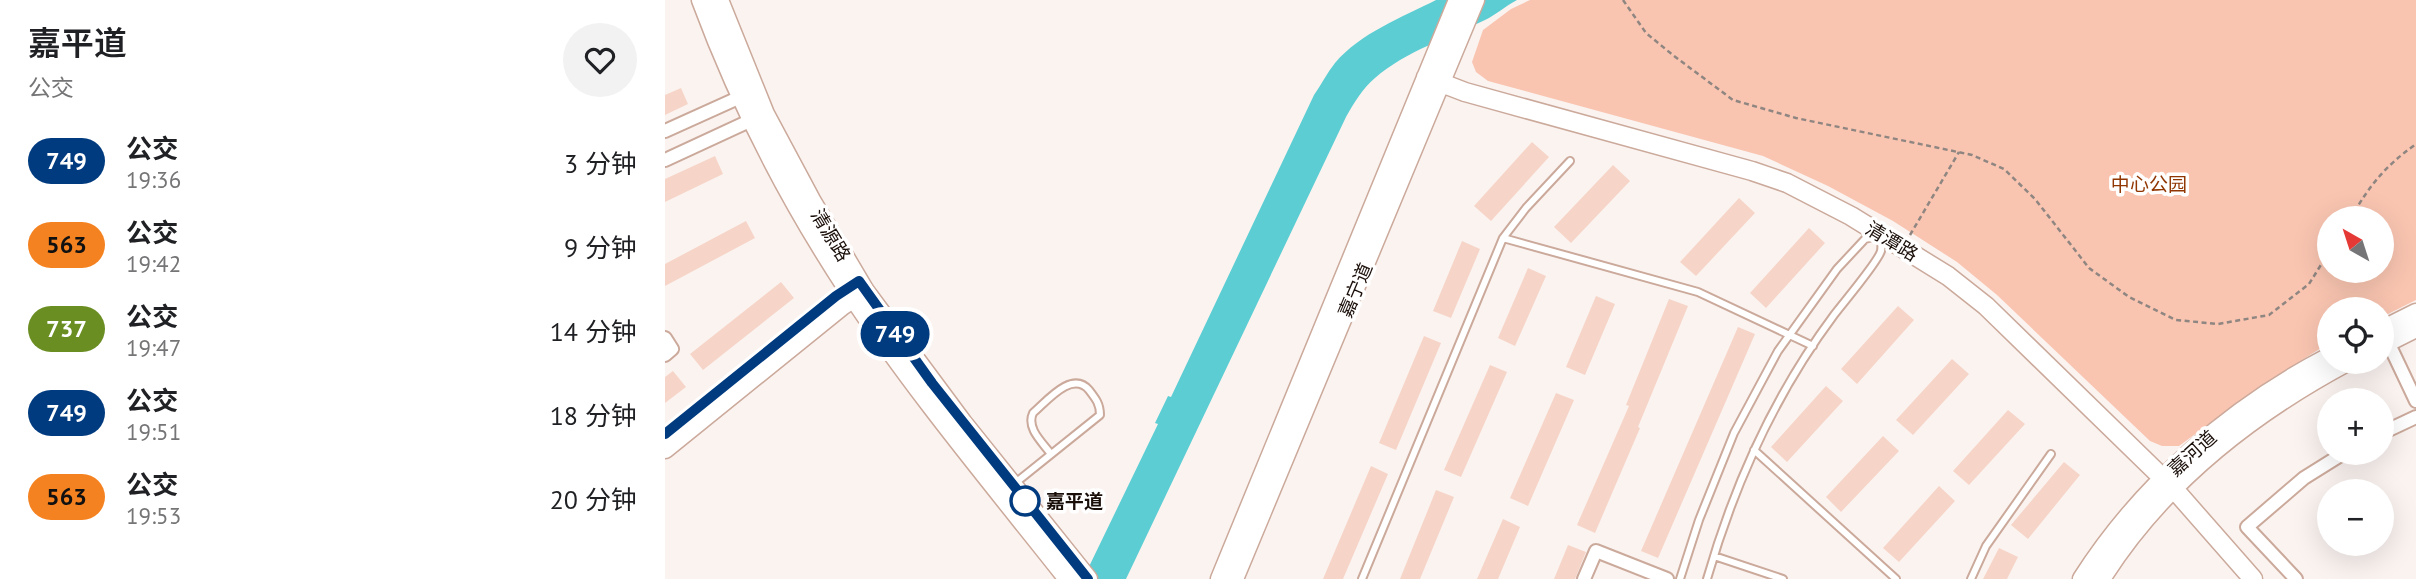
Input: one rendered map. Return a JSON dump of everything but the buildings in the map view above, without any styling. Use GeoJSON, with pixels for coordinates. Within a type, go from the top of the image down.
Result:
{"type":"FeatureCollection","features":[{"type":"Feature","properties":{"kind":"street","name":"清源路"},"geometry":{"type":"LineString","coordinates":[[701,0],[758,117],[811,200],[856,290],[915,385],[1071,574],[1089,579]]}},
{"type":"Feature","properties":{"kind":"street","name":"清源路"},"geometry":{"type":"LineString","coordinates":[[719,0],[747,94]]}},
{"type":"Feature","properties":{"kind":"street","name":"嘉宁道"},"geometry":{"type":"LineString","coordinates":[[1234,579],[1434,80],[1439,48],[1458,0]]}},
{"type":"Feature","properties":{"kind":"street","name":"嘉宁道"},"geometry":{"type":"LineString","coordinates":[[1220,579],[1434,80],[1458,42],[1475,0]]}},
{"type":"Feature","properties":{"kind":"street","name":"清潭路"},"geometry":{"type":"LineString","coordinates":[[1434,80],[1465,92],[1787,183],[1903,247],[1948,276],[1986,306],[2168,484],[2253,579]]}},
{"type":"Feature","properties":{"kind":"street"},"geometry":{"type":"LineString","coordinates":[[665,131],[747,94]]}},
{"type":"Feature","properties":{"kind":"street"},"geometry":{"type":"LineString","coordinates":[[665,160],[758,117]]}},
{"type":"Feature","properties":{"kind":"street","name":"清源路"},"geometry":{"type":"LineString","coordinates":[[856,290],[1013,485],[1071,574]]}},
{"type":"Feature","properties":{"kind":"street"},"geometry":{"type":"LineString","coordinates":[[665,434],[856,290]]}},
{"type":"Feature","properties":{"kind":"street"},"geometry":{"type":"LineString","coordinates":[[665,449],[856,290]]}},
{"type":"Feature","properties":{"kind":"street"},"geometry":{"type":"LineString","coordinates":[[2394,331],[2416,313]]}},
{"type":"Feature","properties":{"kind":"street"},"geometry":{"type":"LineString","coordinates":[[2394,336],[2416,328]]}},
{"type":"Feature","properties":{"kind":"street"},"geometry":{"type":"LineString","coordinates":[[665,338],[672,349],[665,355]]}},
{"type":"Feature","properties":{"kind":"street"},"geometry":{"type":"LineString","coordinates":[[2394,358],[2416,401]]}},
{"type":"Feature","properties":{"kind":"street","name":"嘉河道"},"geometry":{"type":"LineString","coordinates":[[2083,579],[2113,535],[2168,484],[2212,435],[2278,386],[2317,364]]}},
{"type":"Feature","properties":{"kind":"street","name":"嘉河道"},"geometry":{"type":"LineString","coordinates":[[2101,579],[2168,484],[2256,418],[2328,374]]}},
{"type":"Feature","properties":{"kind":"street"},"geometry":{"type":"LineString","coordinates":[[2394,427],[2416,417]]}},
{"type":"Feature","properties":{"kind":"street"},"geometry":{"type":"LineString","coordinates":[[2296,579],[2247,527],[2304,478],[2325,465]]}},
{"type":"Feature","properties":{"kind":"street"},"geometry":{"type":"LineString","coordinates":[[1584,579],[1596,551],[1667,579]]}},
{"type":"Feature","properties":{"kind":"lane"},"geometry":{"type":"LineString","coordinates":[[1362,579],[1503,238],[1526,208],[1570,161]]}},
{"type":"Feature","properties":{"kind":"lane"},"geometry":{"type":"LineString","coordinates":[[1680,579],[1699,520],[1734,433],[1778,351],[1836,270],[1865,239],[1881,234],[1881,253],[1813,346],[1784,391],[1754,450],[1707,579]]}},
{"type":"Feature","properties":{"kind":"lane"},"geometry":{"type":"LineString","coordinates":[[1503,238],[1698,292],[1813,346]]}},
{"type":"Feature","properties":{"kind":"lane"},"geometry":{"type":"LineString","coordinates":[[1013,485],[1100,415],[1096,398],[1084,385],[1077,382],[1069,383],[1033,413],[1030,419],[1031,426],[1051,454]]}},
{"type":"Feature","properties":{"kind":"lane"},"geometry":{"type":"LineString","coordinates":[[1754,450],[1896,579]]}},
{"type":"Feature","properties":{"kind":"lane"},"geometry":{"type":"LineString","coordinates":[[1971,579],[1986,546],[2051,454]]}},
{"type":"Feature","properties":{"kind":"lane"},"geometry":{"type":"LineString","coordinates":[[1714,556],[1783,579]]}},
{"type":"Feature","properties":{"kind":"path"},"geometry":{"type":"LineString","coordinates":[[1623,0],[1647,33],[1674,57],[1733,100],[1796,118],[1972,155],[2004,169],[2035,199],[2089,268],[2129,297],[2176,320],[2217,324],[2269,315],[2309,284],[2317,271]]}},
{"type":"Feature","properties":{"kind":"path"},"geometry":{"type":"LineString","coordinates":[[2358,206],[2371,184],[2395,159],[2416,144]]}},
{"type":"Feature","properties":{"kind":"path"},"geometry":{"type":"LineString","coordinates":[[1903,247],[1959,152]]}},
{"type":"Feature","properties":{"kind":"green space","name":"中心公园"},"geometry":{"type":"Polygon","coordinates":[[[1530,0],[2416,0],[2416,300],[2394,311],[2394,297],[2317,297],[2317,351],[2262,385],[2179,446],[2162,446],[2150,441],[1997,295],[1957,262],[1893,221],[1828,186],[1763,156],[1488,81],[1476,72],[1472,62],[1483,30],[1511,9],[1530,0]]]}},
{"type":"Feature","properties":{"kind":"water"},"geometry":{"type":"Polygon","coordinates":[[[1436,0],[1517,0],[1489,18],[1400,60],[1362,91],[1346,117],[1126,579],[1083,579],[1158,424],[1155,423],[1168,396],[1171,397],[1314,95],[1345,52],[1383,27],[1436,0]]]}},
{"type":"Feature","properties":{"kind":"bus line","name":"749"},"geometry":{"type":"LineString","coordinates":[[665,434],[836,296],[859,281],[932,383],[1088,579]]}},
{"type":"Feature","properties":{"kind":"place","name":"嘉平道"},"geometry":{"type":"Point","coordinates":[1025,501]}}]}
